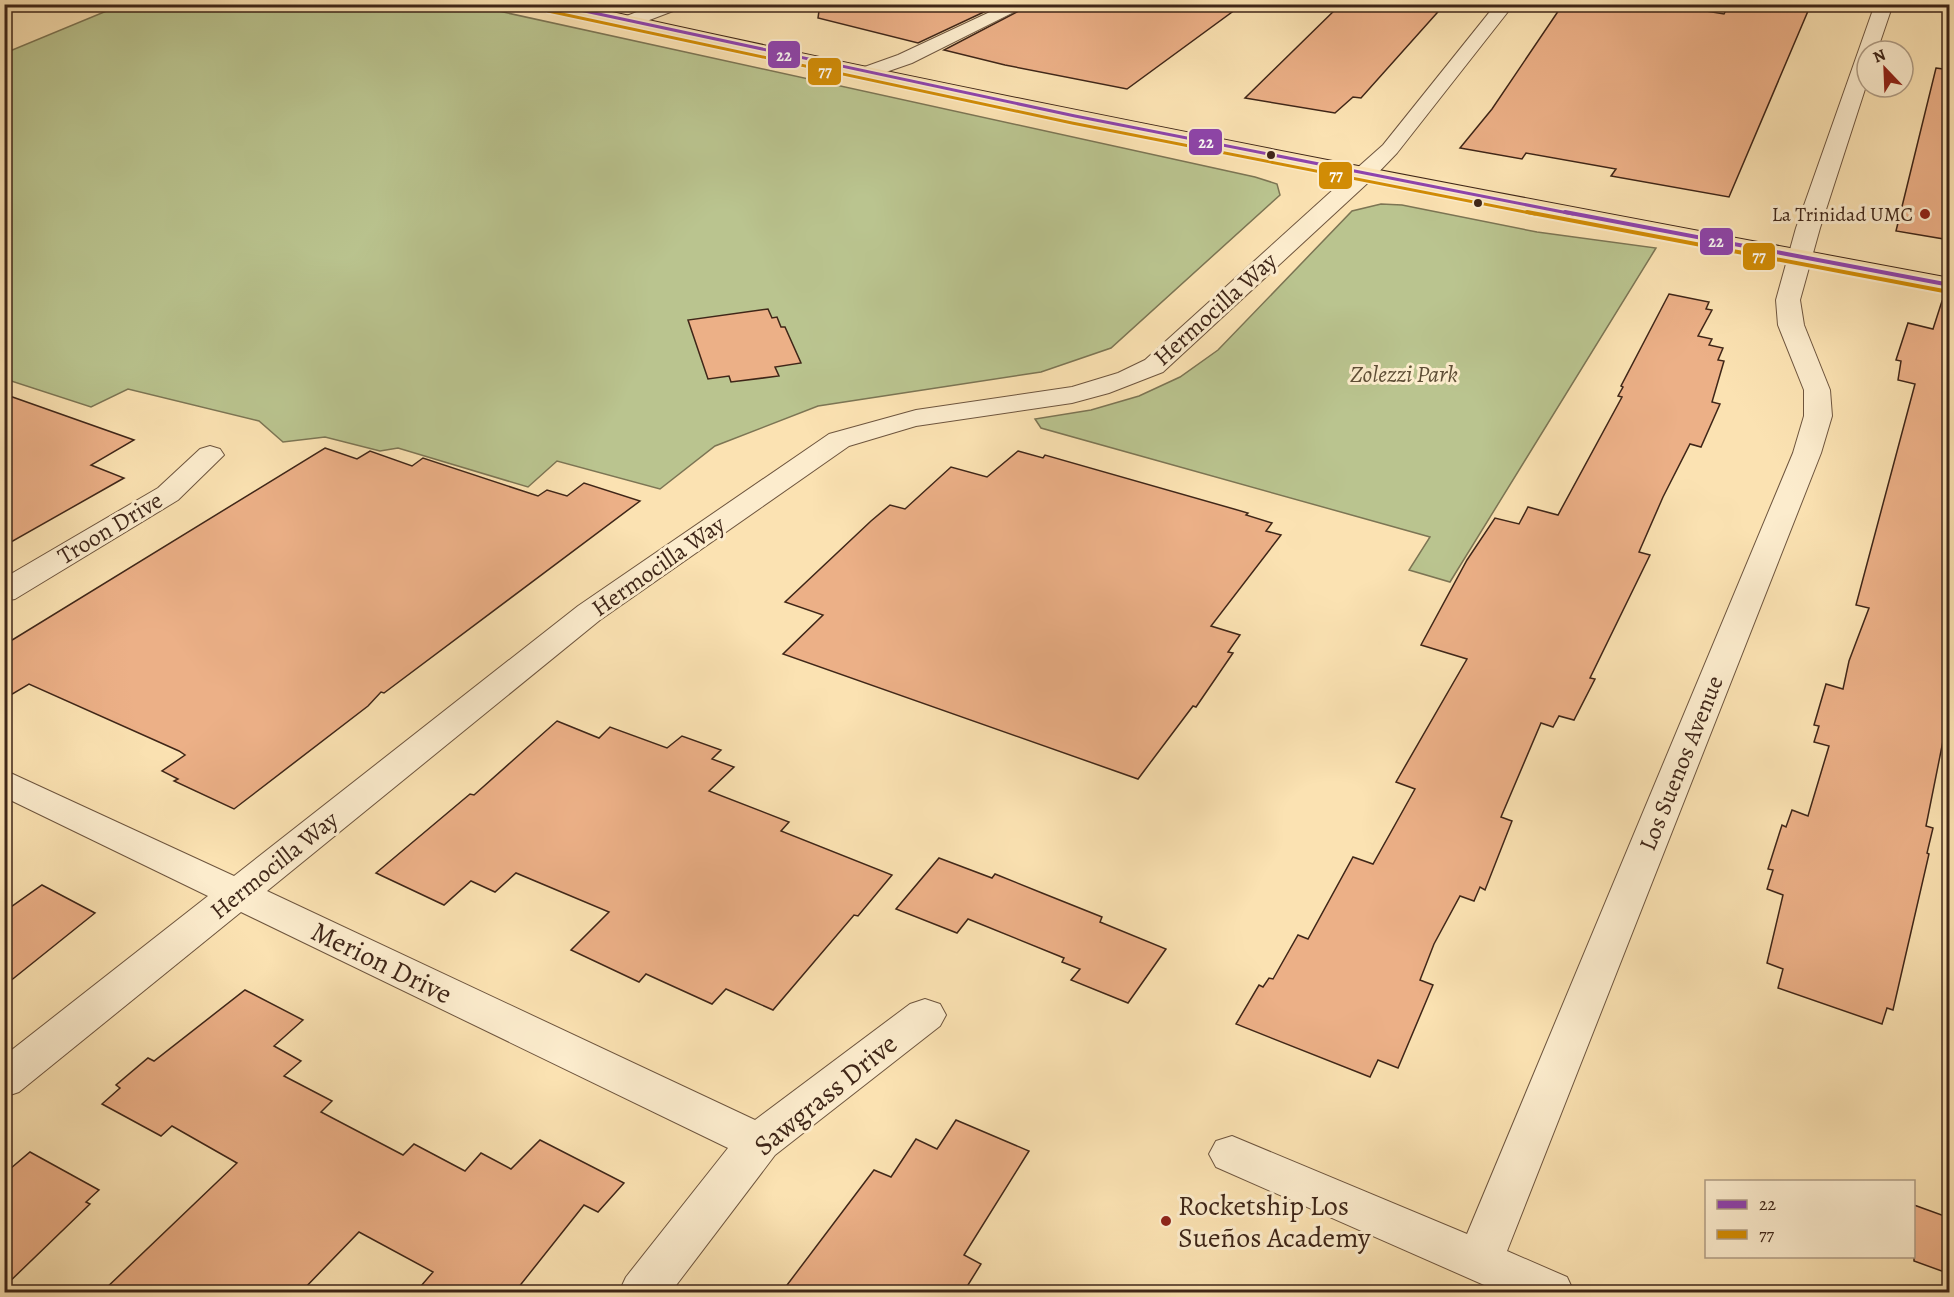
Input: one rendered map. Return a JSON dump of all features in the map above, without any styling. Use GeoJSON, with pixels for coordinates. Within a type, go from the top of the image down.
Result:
{"type":"FeatureCollection","features":[{"type":"Feature","properties":{"kind":"main road"},"geometry":{"type":"LineString","coordinates":[[550,4],[626,23],[862,74],[1364,174],[1950,285]]}},
{"type":"Feature","properties":{"kind":"street"},"geometry":{"type":"LineString","coordinates":[[626,23],[675,4]]}},
{"type":"Feature","properties":{"kind":"street"},"geometry":{"type":"LineString","coordinates":[[862,74],[905,59],[1022,4]]}},
{"type":"Feature","properties":{"kind":"street","name":"Hermocilla Way"},"geometry":{"type":"LineString","coordinates":[[4,1080],[589,613],[839,440],[879,427],[926,416],[1089,393],[1126,381],[1154,366],[1390,149],[1506,4]]}},
{"type":"Feature","properties":{"kind":"street","name":"Los Suenos Avenue"},"geometry":{"type":"LineString","coordinates":[[1872,39],[1884,4]]}},
{"type":"Feature","properties":{"kind":"street","name":"Los Suenos Avenue"},"geometry":{"type":"LineString","coordinates":[[1479,1262],[1807,453],[1818,416],[1817,390],[1791,325],[1788,300],[1855,91]]}},
{"type":"Feature","properties":{"kind":"street","name":"Troon Drive"},"geometry":{"type":"LineString","coordinates":[[4,592],[168,494],[210,455]]}},
{"type":"Feature","properties":{"kind":"street","name":"Merion Drive"},"geometry":{"type":"LineString","coordinates":[[4,782],[759,1142]]}},
{"type":"Feature","properties":{"kind":"street","name":"Sawgrass Drive"},"geometry":{"type":"LineString","coordinates":[[643,1293],[759,1142],[925,1015]]}},
{"type":"Feature","properties":{"kind":"street"},"geometry":{"type":"LineString","coordinates":[[1232,1154],[1550,1293]]}},
{"type":"Feature","properties":{"kind":"green space"},"geometry":{"type":"Polygon","coordinates":[[[121,5],[471,5],[1255,177],[1277,184],[1280,195],[1111,348],[1041,372],[818,406],[715,446],[660,489],[557,461],[528,487],[398,448],[380,451],[325,437],[283,442],[259,421],[128,389],[91,407],[5,379],[5,53],[121,5]]]}},
{"type":"Feature","properties":{"kind":"green space","name":"Zolezzi Park"},"geometry":{"type":"Polygon","coordinates":[[[1381,204],[1402,205],[1537,232],[1656,248],[1450,582],[1409,570],[1430,537],[1041,428],[1035,419],[1091,410],[1139,396],[1180,377],[1218,350],[1352,211],[1381,204]]]}},
{"type":"Feature","properties":{"kind":"building"},"geometry":{"type":"Polygon","coordinates":[[[820,4],[1001,4],[918,43],[818,18],[820,4]]]}},
{"type":"Feature","properties":{"kind":"building"},"geometry":{"type":"Polygon","coordinates":[[[1032,4],[1243,4],[1127,89],[1005,65],[944,50],[1032,4]]]}},
{"type":"Feature","properties":{"kind":"building"},"geometry":{"type":"Polygon","coordinates":[[[1341,4],[1445,4],[1361,98],[1353,97],[1335,113],[1245,98],[1341,4]]]}},
{"type":"Feature","properties":{"kind":"building"},"geometry":{"type":"Polygon","coordinates":[[[1563,4],[1663,4],[1724,14],[1728,7],[1744,10],[1748,4],[1811,4],[1729,197],[1611,176],[1616,169],[1526,153],[1522,159],[1460,148],[1492,109],[1563,4]]]}},
{"type":"Feature","properties":{"kind":"building"},"geometry":{"type":"Polygon","coordinates":[[[1936,68],[1950,70],[1950,240],[1896,231],[1936,68]]]}},
{"type":"Feature","properties":{"kind":"building"},"geometry":{"type":"Polygon","coordinates":[[[1669,294],[1709,302],[1706,309],[1712,310],[1698,336],[1712,339],[1709,345],[1723,348],[1718,360],[1724,361],[1712,402],[1720,404],[1701,447],[1690,444],[1663,497],[1639,552],[1650,555],[1590,678],[1595,679],[1574,720],[1559,716],[1553,727],[1541,723],[1501,817],[1512,821],[1485,890],[1480,887],[1474,901],[1460,896],[1434,944],[1420,980],[1433,985],[1398,1068],[1378,1060],[1370,1077],[1236,1024],[1259,985],[1263,987],[1269,978],[1273,979],[1298,935],[1308,939],[1353,857],[1373,864],[1415,789],[1396,782],[1467,659],[1421,645],[1467,560],[1495,518],[1519,524],[1528,507],[1558,515],[1622,397],[1618,396],[1623,387],[1621,386],[1669,294]]]}},
{"type":"Feature","properties":{"kind":"building"},"geometry":{"type":"Polygon","coordinates":[[[1942,301],[1950,302],[1950,743],[1943,741],[1926,826],[1933,828],[1927,853],[1929,854],[1893,1010],[1887,1008],[1882,1024],[1778,988],[1783,969],[1767,963],[1783,895],[1767,889],[1773,870],[1768,869],[1782,825],[1786,827],[1792,810],[1808,816],[1829,746],[1814,742],[1819,726],[1814,725],[1826,684],[1843,689],[1849,661],[1869,608],[1856,605],[1915,384],[1898,380],[1901,361],[1896,360],[1908,323],[1933,329],[1942,301]]]}},
{"type":"Feature","properties":{"kind":"building"},"geometry":{"type":"Polygon","coordinates":[[[768,309],[772,318],[777,317],[781,327],[785,327],[801,363],[775,367],[779,376],[731,382],[729,376],[708,379],[688,320],[768,309]]]}},
{"type":"Feature","properties":{"kind":"building"},"geometry":{"type":"Polygon","coordinates":[[[4,394],[134,440],[91,465],[124,478],[4,546],[4,394]]]}},
{"type":"Feature","properties":{"kind":"building"},"geometry":{"type":"Polygon","coordinates":[[[325,448],[357,459],[370,451],[412,466],[423,458],[538,496],[547,490],[567,496],[584,483],[640,501],[384,693],[381,692],[368,706],[234,809],[174,781],[178,779],[162,771],[185,755],[179,751],[29,684],[4,699],[4,645],[325,448]]]}},
{"type":"Feature","properties":{"kind":"building"},"geometry":{"type":"Polygon","coordinates":[[[1018,451],[1043,458],[1045,455],[1248,513],[1246,515],[1272,523],[1266,531],[1281,535],[1211,626],[1240,635],[1228,652],[1233,653],[1196,707],[1193,706],[1138,779],[783,654],[823,615],[785,602],[871,521],[890,505],[905,509],[951,467],[987,477],[1018,451]]]}},
{"type":"Feature","properties":{"kind":"building"},"geometry":{"type":"Polygon","coordinates":[[[557,721],[599,738],[610,727],[667,748],[682,736],[721,750],[712,759],[734,767],[709,791],[789,822],[781,831],[892,875],[858,916],[854,915],[773,1010],[726,989],[712,1004],[646,974],[639,982],[571,950],[609,912],[516,873],[495,892],[471,881],[444,905],[376,873],[470,794],[474,795],[557,721]]]}},
{"type":"Feature","properties":{"kind":"building"},"geometry":{"type":"Polygon","coordinates":[[[939,858],[992,878],[995,874],[1102,917],[1100,922],[1166,949],[1128,1003],[1071,980],[1080,969],[1062,962],[1064,958],[968,919],[957,933],[896,909],[939,858]]]}},
{"type":"Feature","properties":{"kind":"building"},"geometry":{"type":"Polygon","coordinates":[[[42,885],[95,913],[4,986],[4,912],[42,885]]]}},
{"type":"Feature","properties":{"kind":"building"},"geometry":{"type":"Polygon","coordinates":[[[245,990],[303,1020],[274,1046],[301,1061],[284,1076],[332,1101],[321,1112],[403,1155],[414,1144],[465,1171],[481,1153],[511,1169],[540,1140],[624,1183],[598,1212],[584,1205],[514,1293],[415,1293],[433,1272],[359,1232],[300,1293],[101,1293],[237,1163],[172,1126],[161,1136],[102,1104],[120,1088],[116,1085],[148,1058],[154,1061],[245,990]]]}},
{"type":"Feature","properties":{"kind":"building"},"geometry":{"type":"Polygon","coordinates":[[[956,1120],[1029,1151],[964,1255],[981,1264],[963,1293],[781,1293],[874,1170],[891,1177],[916,1139],[937,1149],[956,1120]]]}},
{"type":"Feature","properties":{"kind":"building"},"geometry":{"type":"Polygon","coordinates":[[[30,1152],[99,1190],[86,1202],[90,1204],[4,1287],[4,1174],[30,1152]]]}},
{"type":"Feature","properties":{"kind":"building"},"geometry":{"type":"Polygon","coordinates":[[[1915,1205],[1950,1218],[1950,1274],[1914,1261],[1915,1205]]]}},
{"type":"Feature","properties":{"kind":"transit line","name":"22"},"geometry":{"type":"LineString","coordinates":[[552,4],[1075,116],[1950,285]]}},
{"type":"Feature","properties":{"kind":"transit line","name":"77"},"geometry":{"type":"LineString","coordinates":[[548,11],[1072,123],[1949,292]]}},
{"type":"Feature","properties":{"kind":"place","name":"La Trinidad UMC"},"geometry":{"type":"Point","coordinates":[1925,214]}},
{"type":"Feature","properties":{"kind":"place","name":"Rocketship Los Sueños Academy"},"geometry":{"type":"Point","coordinates":[1166,1221]}}]}
